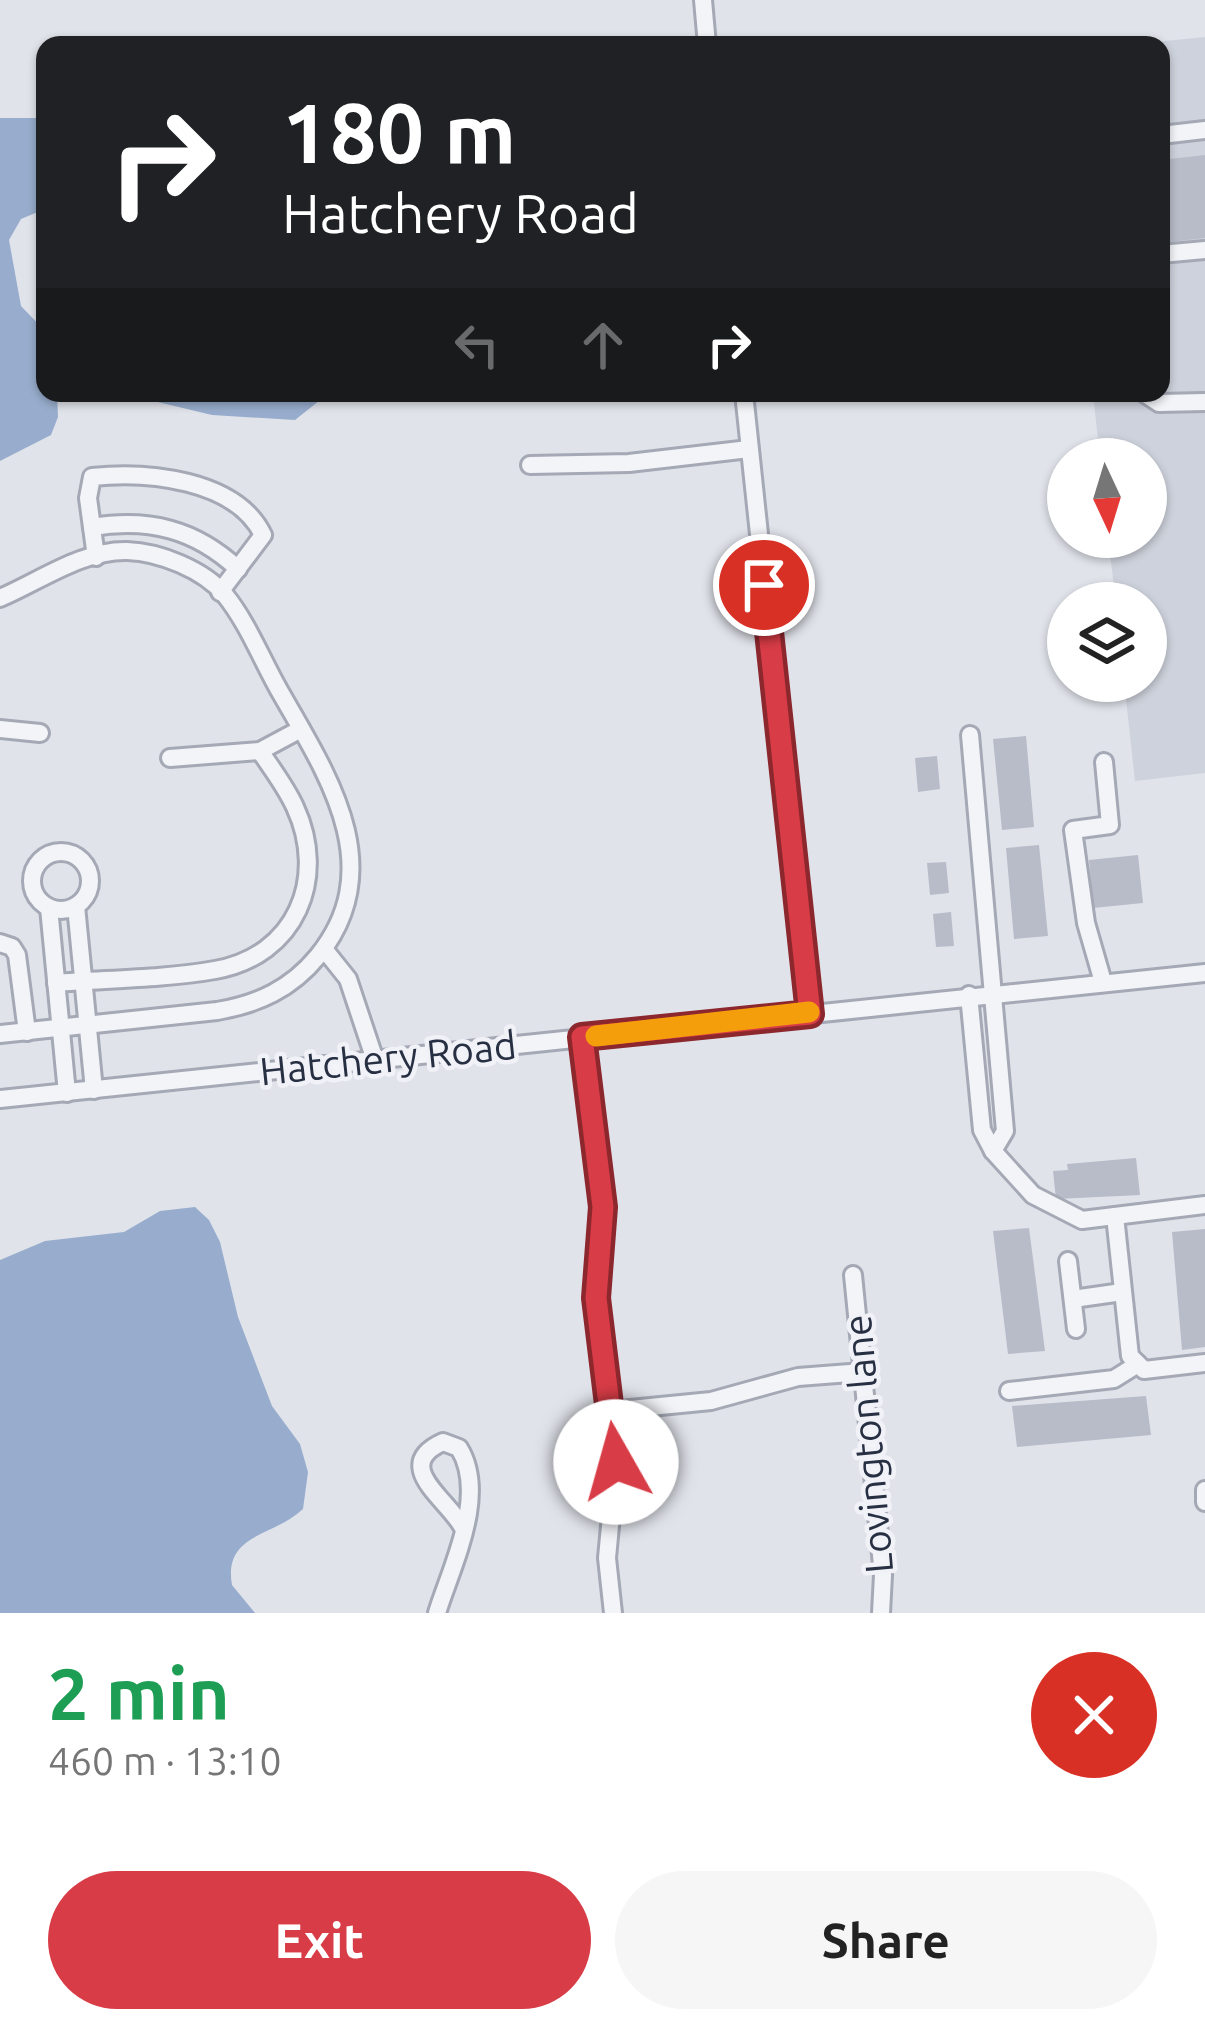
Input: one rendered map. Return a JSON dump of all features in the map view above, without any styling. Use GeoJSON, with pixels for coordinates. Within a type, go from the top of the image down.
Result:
{"type":"FeatureCollection","features":[{"type":"Feature","properties":{"kind":"street"},"geometry":{"type":"LineString","coordinates":[[703,0],[706,36]]}},
{"type":"Feature","properties":{"kind":"street"},"geometry":{"type":"LineString","coordinates":[[1170,134],[1205,130]]}},
{"type":"Feature","properties":{"kind":"street"},"geometry":{"type":"LineString","coordinates":[[1170,253],[1205,250]]}},
{"type":"Feature","properties":{"kind":"street"},"geometry":{"type":"LineString","coordinates":[[745,402],[810,1014]]}},
{"type":"Feature","properties":{"kind":"street"},"geometry":{"type":"LineString","coordinates":[[1158,402],[1205,402]]}},
{"type":"Feature","properties":{"kind":"street"},"geometry":{"type":"LineString","coordinates":[[530,465],[629,463],[749,449]]}},
{"type":"Feature","properties":{"kind":"street"},"geometry":{"type":"LineString","coordinates":[[96,557],[92,477],[160,476],[233,503],[256,522],[262,535],[220,592]]}},
{"type":"Feature","properties":{"kind":"street"},"geometry":{"type":"LineString","coordinates":[[92,526],[130,521],[192,535],[238,569]]}},
{"type":"Feature","properties":{"kind":"street"},"geometry":{"type":"LineString","coordinates":[[0,598],[73,562],[127,551],[196,571],[220,592],[301,728],[340,805],[351,846],[341,928],[281,991],[252,1005],[0,1034]]}},
{"type":"Feature","properties":{"kind":"street"},"geometry":{"type":"LineString","coordinates":[[170,758],[260,751],[301,728]]}},
{"type":"Feature","properties":{"kind":"street"},"geometry":{"type":"LineString","coordinates":[[0,730],[40,733]]}},
{"type":"Feature","properties":{"kind":"street"},"geometry":{"type":"LineString","coordinates":[[970,735],[1005,1131],[993,1151]]}},
{"type":"Feature","properties":{"kind":"street"},"geometry":{"type":"LineString","coordinates":[[56,982],[219,970],[271,947],[295,923],[309,880],[308,848],[295,806],[260,751]]}},
{"type":"Feature","properties":{"kind":"street"},"geometry":{"type":"LineString","coordinates":[[1103,982],[1086,923],[1073,830],[1118,825],[1104,762]]}},
{"type":"Feature","properties":{"kind":"street"},"geometry":{"type":"LineString","coordinates":[[67,1093],[49,908],[32,889],[36,864],[58,851],[72,854],[89,872],[90,885],[76,906],[94,1090]]}},
{"type":"Feature","properties":{"kind":"street"},"geometry":{"type":"LineString","coordinates":[[49,908],[76,906]]}},
{"type":"Feature","properties":{"kind":"street"},"geometry":{"type":"LineString","coordinates":[[0,943],[17,955],[27,1032]]}},
{"type":"Feature","properties":{"kind":"street"},"geometry":{"type":"LineString","coordinates":[[324,950],[348,980],[375,1060]]}},
{"type":"Feature","properties":{"kind":"street","name":"Hatchery Road"},"geometry":{"type":"LineString","coordinates":[[0,1099],[1205,973]]}},
{"type":"Feature","properties":{"kind":"street"},"geometry":{"type":"LineString","coordinates":[[969,995],[982,1130],[993,1151],[1033,1196],[1057,1212],[1082,1220],[1205,1205]]}},
{"type":"Feature","properties":{"kind":"street"},"geometry":{"type":"LineString","coordinates":[[582,1037],[603,1207],[596,1298],[617,1495],[607,1558],[613,1613]]}},
{"type":"Feature","properties":{"kind":"street"},"geometry":{"type":"LineString","coordinates":[[1114,1216],[1130,1356],[1144,1370],[1205,1363]]}},
{"type":"Feature","properties":{"kind":"street"},"geometry":{"type":"LineString","coordinates":[[1068,1261],[1076,1329]]}},
{"type":"Feature","properties":{"kind":"street","name":"Lovington lane"},"geometry":{"type":"LineString","coordinates":[[853,1275],[883,1575],[880,1613]]}},
{"type":"Feature","properties":{"kind":"street"},"geometry":{"type":"LineString","coordinates":[[1073,1299],[1122,1292]]}},
{"type":"Feature","properties":{"kind":"street"},"geometry":{"type":"LineString","coordinates":[[1009,1391],[1114,1379],[1138,1364]]}},
{"type":"Feature","properties":{"kind":"street"},"geometry":{"type":"LineString","coordinates":[[610,1411],[711,1400],[798,1377],[862,1372]]}},
{"type":"Feature","properties":{"kind":"street"},"geometry":{"type":"LineString","coordinates":[[437,1613],[463,1528],[471,1478],[459,1448],[443,1442],[428,1449],[420,1461],[422,1478],[463,1528]]}},
{"type":"Feature","properties":{"kind":"street"},"geometry":{"type":"LineString","coordinates":[[1205,1490],[1205,1502]]}},
{"type":"Feature","properties":{"kind":"shaded area"},"geometry":{"type":"Polygon","coordinates":[[[1205,37],[1205,773],[1135,781],[1126,702],[1167,702],[1167,582],[1113,582],[1111,558],[1167,558],[1167,438],[1098,438],[1094,402],[1170,402],[1170,40],[1205,37]]]}},
{"type":"Feature","properties":{"kind":"water"},"geometry":{"type":"Polygon","coordinates":[[[0,118],[36,118],[36,213],[21,219],[9,240],[21,306],[36,322],[36,402],[57,402],[58,417],[51,435],[0,461],[0,118]]]}},
{"type":"Feature","properties":{"kind":"water"},"geometry":{"type":"Polygon","coordinates":[[[158,402],[318,402],[295,420],[212,415],[158,402]]]}},
{"type":"Feature","properties":{"kind":"water"},"geometry":{"type":"Polygon","coordinates":[[[195,1207],[209,1220],[220,1242],[238,1317],[272,1406],[300,1444],[308,1472],[303,1509],[253,1538],[235,1555],[232,1585],[255,1613],[0,1613],[0,1260],[45,1241],[124,1232],[160,1211],[195,1207]]]}},
{"type":"Feature","properties":{"kind":"building"},"geometry":{"type":"Polygon","coordinates":[[[1205,155],[1205,238],[1170,242],[1170,159],[1205,155]]]}},
{"type":"Feature","properties":{"kind":"building"},"geometry":{"type":"Polygon","coordinates":[[[1026,736],[1034,827],[1002,830],[993,739],[1026,736]]]}},
{"type":"Feature","properties":{"kind":"building"},"geometry":{"type":"Polygon","coordinates":[[[937,756],[940,789],[918,792],[915,758],[937,756]]]}},
{"type":"Feature","properties":{"kind":"building"},"geometry":{"type":"Polygon","coordinates":[[[1039,845],[1048,936],[1014,939],[1006,848],[1039,845]]]}},
{"type":"Feature","properties":{"kind":"building"},"geometry":{"type":"Polygon","coordinates":[[[1138,855],[1143,903],[1093,908],[1089,860],[1138,855]]]}},
{"type":"Feature","properties":{"kind":"building"},"geometry":{"type":"Polygon","coordinates":[[[946,862],[949,893],[930,895],[927,863],[946,862]]]}},
{"type":"Feature","properties":{"kind":"building"},"geometry":{"type":"Polygon","coordinates":[[[951,912],[954,946],[936,947],[933,914],[951,912]]]}},
{"type":"Feature","properties":{"kind":"building"},"geometry":{"type":"Polygon","coordinates":[[[1136,1158],[1140,1195],[1056,1199],[1053,1171],[1068,1170],[1067,1164],[1136,1158]]]}},
{"type":"Feature","properties":{"kind":"building"},"geometry":{"type":"Polygon","coordinates":[[[1029,1228],[1045,1351],[1008,1354],[993,1231],[1029,1228]]]}},
{"type":"Feature","properties":{"kind":"building"},"geometry":{"type":"Polygon","coordinates":[[[1205,1229],[1205,1347],[1182,1350],[1172,1232],[1205,1229]]]}},
{"type":"Feature","properties":{"kind":"building"},"geometry":{"type":"Polygon","coordinates":[[[1146,1396],[1151,1435],[1017,1447],[1012,1406],[1146,1396]]]}},
{"type":"Feature","properties":{"kind":"slow traffic"},"geometry":{"type":"LineString","coordinates":[[596,1036],[809,1012]]}},
{"type":"Feature","properties":{"kind":"route"},"geometry":{"type":"LineString","coordinates":[[616,1462],[596,1298],[603,1207],[582,1037],[810,1014],[764,585]]}}]}
